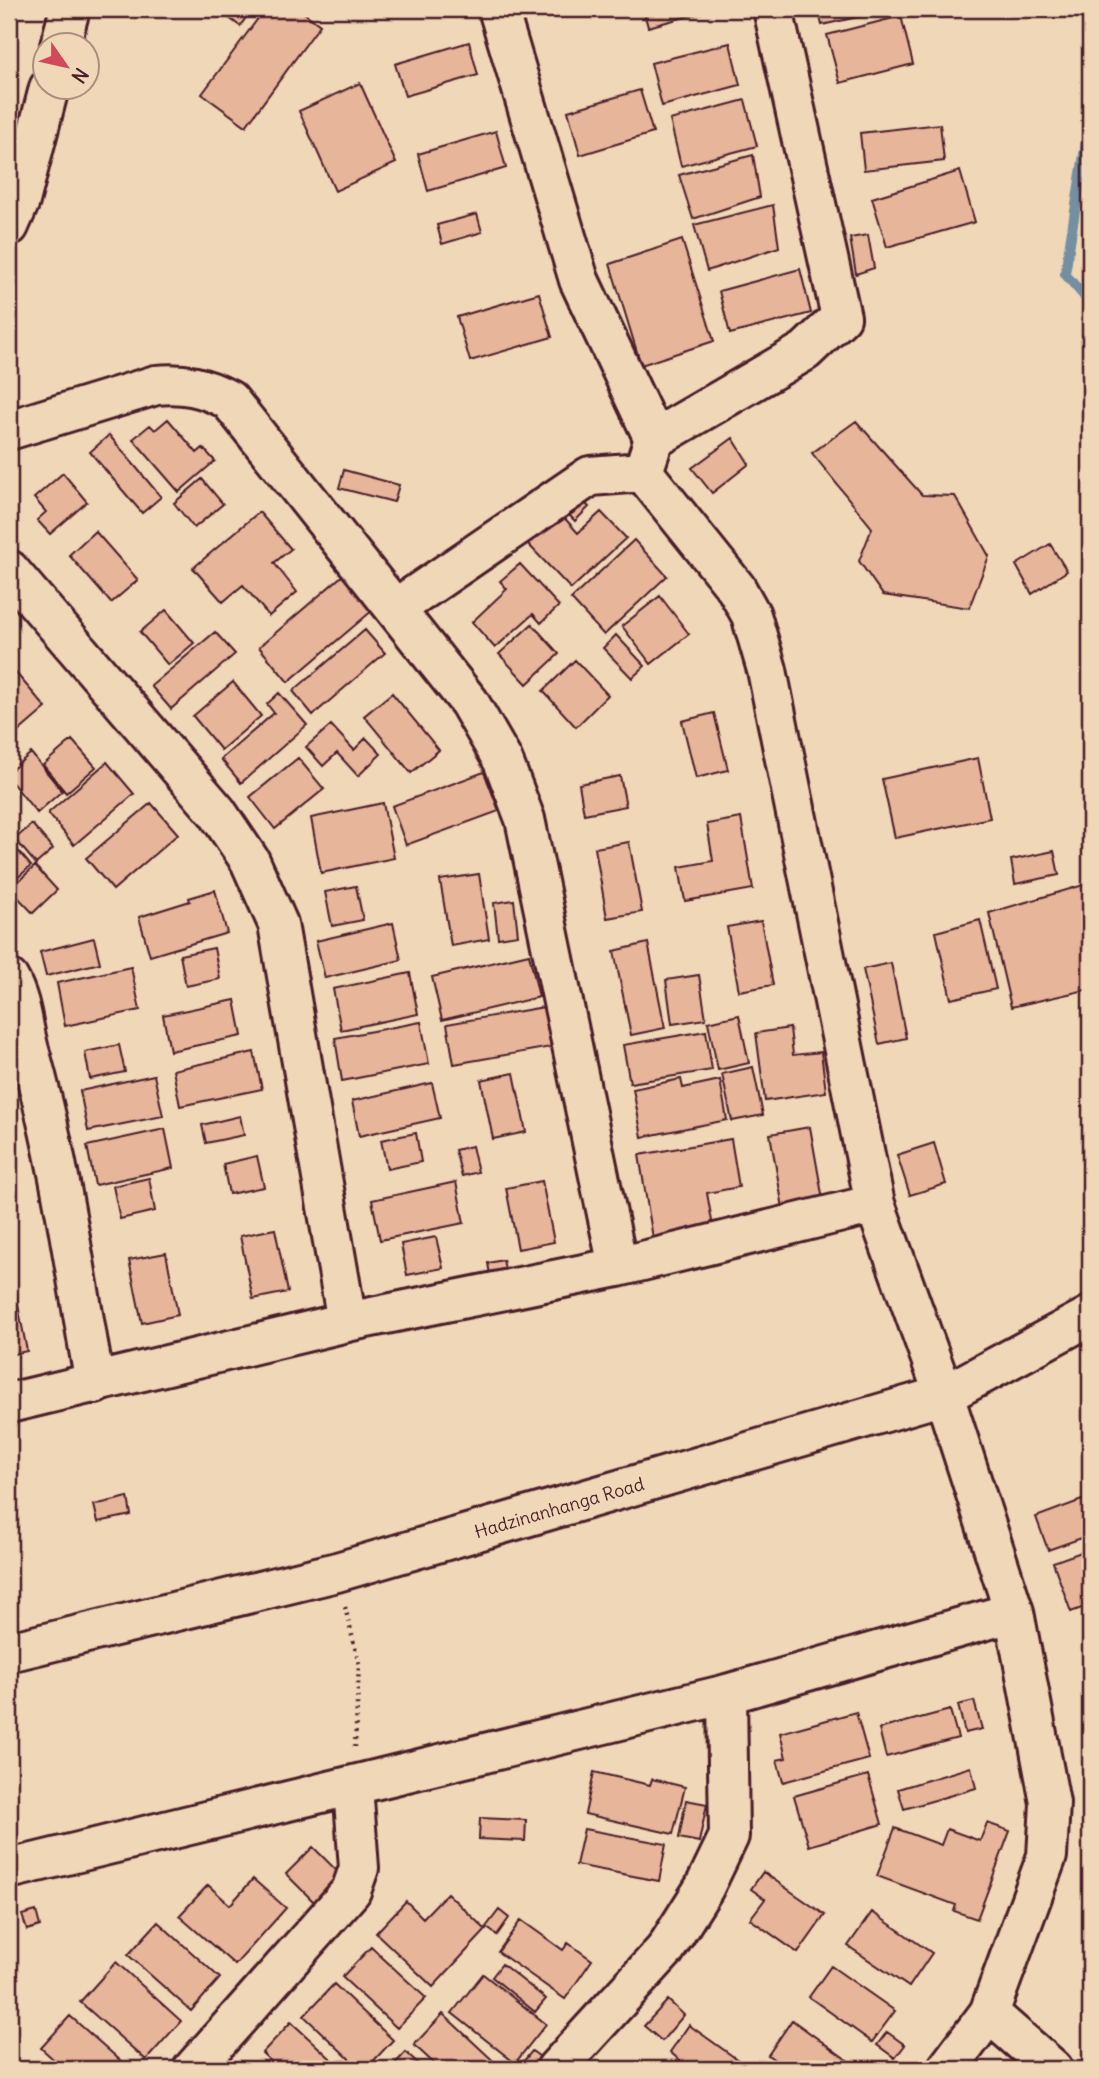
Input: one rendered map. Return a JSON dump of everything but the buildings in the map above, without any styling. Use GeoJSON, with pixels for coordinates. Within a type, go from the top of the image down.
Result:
{"type":"FeatureCollection","features":[{"type":"Feature","properties":{"kind":"street"},"geometry":{"type":"LineString","coordinates":[[64,32],[70,9]]}},
{"type":"Feature","properties":{"kind":"street"},"geometry":{"type":"LineString","coordinates":[[498,9],[579,280],[649,455],[737,588],[751,615],[767,670],[875,1204],[944,1395],[1014,1612],[1050,1803],[1047,1856],[989,2013],[947,2069]]}},
{"type":"Feature","properties":{"kind":"street"},"geometry":{"type":"LineString","coordinates":[[395,610],[590,476],[649,455],[805,351],[841,317],[773,9]]}},
{"type":"Feature","properties":{"kind":"street"},"geometry":{"type":"LineString","coordinates":[[9,226],[20,201],[45,102]]}},
{"type":"Feature","properties":{"kind":"street"},"geometry":{"type":"LineString","coordinates":[[9,430],[156,385],[180,383],[208,389],[229,400],[469,702],[503,761],[525,819],[618,1267]]}},
{"type":"Feature","properties":{"kind":"street"},"geometry":{"type":"LineString","coordinates":[[9,570],[218,812],[250,861],[278,924],[347,1322]]}},
{"type":"Feature","properties":{"kind":"street"},"geometry":{"type":"LineString","coordinates":[[9,979],[20,999],[26,1038],[47,1112],[95,1384]]}},
{"type":"Feature","properties":{"kind":"street"},"geometry":{"type":"LineString","coordinates":[[9,1403],[347,1322],[618,1267],[875,1204]]}},
{"type":"Feature","properties":{"kind":"street","name":"Hadzinanhanga Road"},"geometry":{"type":"LineString","coordinates":[[9,1652],[337,1572],[944,1395],[1090,1316]]}},
{"type":"Feature","properties":{"kind":"street"},"geometry":{"type":"LineString","coordinates":[[9,1869],[727,1694],[1014,1612]]}},
{"type":"Feature","properties":{"kind":"street"},"geometry":{"type":"LineString","coordinates":[[556,2069],[666,1950],[704,1888],[729,1836],[727,1694]]}},
{"type":"Feature","properties":{"kind":"street"},"geometry":{"type":"LineString","coordinates":[[193,2069],[351,1891],[359,1868],[353,1786]]}},
{"type":"Feature","properties":{"kind":"street"},"geometry":{"type":"LineString","coordinates":[[989,2013],[1053,2069]]}},
{"type":"Feature","properties":{"kind":"path"},"geometry":{"type":"LineString","coordinates":[[337,1572],[359,1664],[353,1786]]}},
{"type":"Feature","properties":{"kind":"waterway"},"geometry":{"type":"LineString","coordinates":[[1090,117],[1065,274],[1090,303]]}}]}
